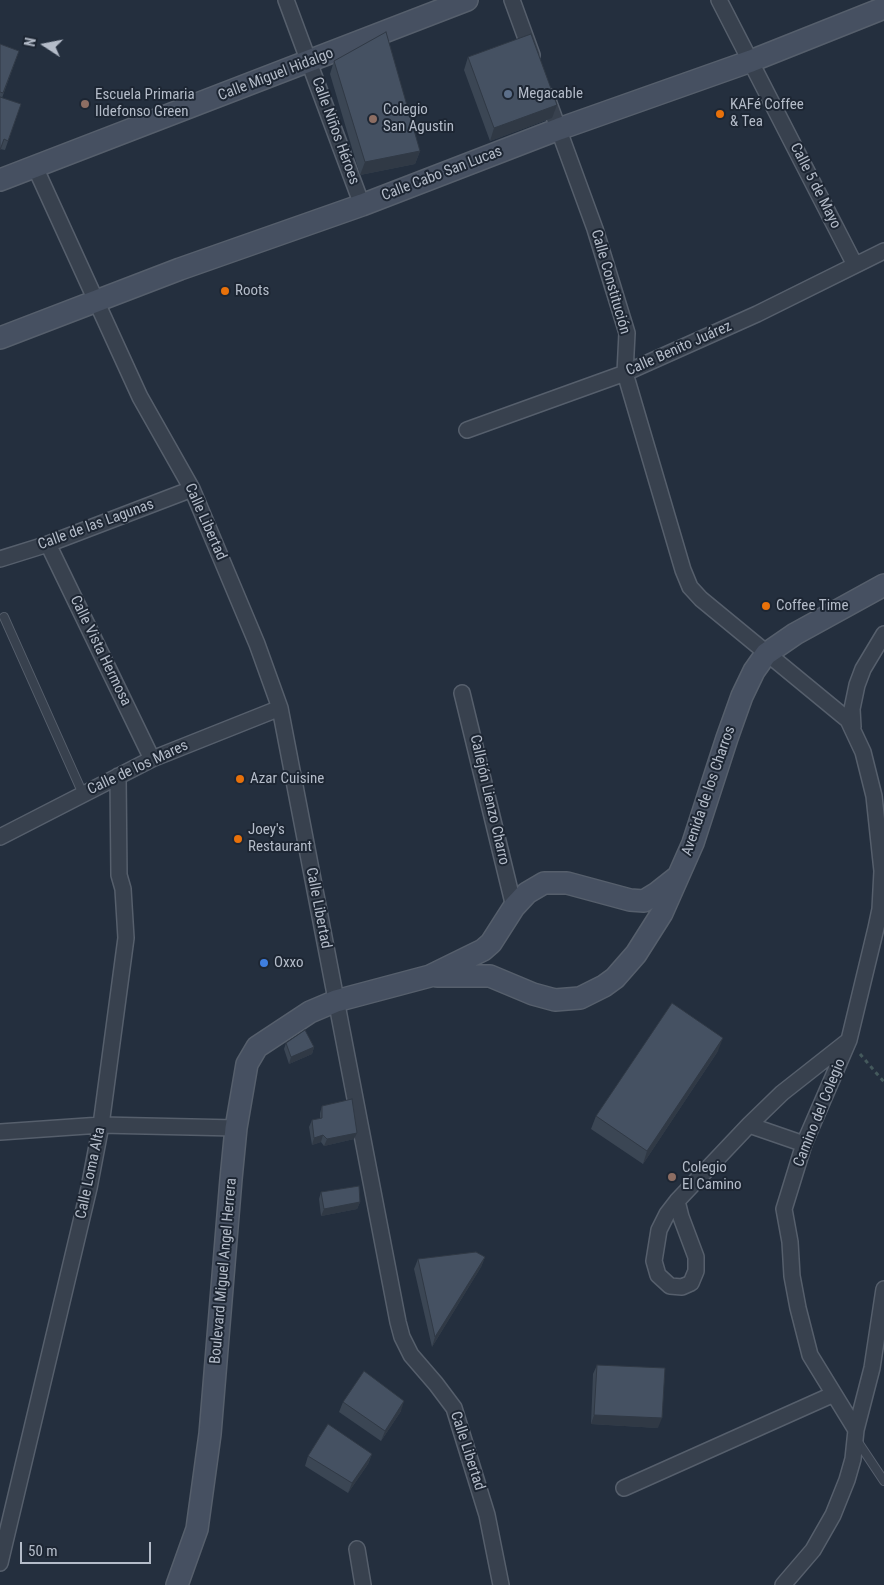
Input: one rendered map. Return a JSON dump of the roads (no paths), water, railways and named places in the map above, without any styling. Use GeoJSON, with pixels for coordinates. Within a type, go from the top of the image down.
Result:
{"type":"FeatureCollection","features":[{"type":"Feature","properties":{"kind":"street","name":"Calle Niños Héroes"},"geometry":{"type":"LineString","coordinates":[[286,0],[362,205]]}},
{"type":"Feature","properties":{"kind":"street","name":"Calle Miguel Hidalgo"},"geometry":{"type":"LineString","coordinates":[[0,180],[467,0]]}},
{"type":"Feature","properties":{"kind":"street"},"geometry":{"type":"LineString","coordinates":[[512,0],[535,65]]}},
{"type":"Feature","properties":{"kind":"street","name":"Calle 5 de Mayo"},"geometry":{"type":"LineString","coordinates":[[719,0],[855,265]]}},
{"type":"Feature","properties":{"kind":"street","name":"Calle Cabo San Lucas"},"geometry":{"type":"LineString","coordinates":[[0,338],[180,269],[362,205],[559,129],[751,61],[884,8]]}},
{"type":"Feature","properties":{"kind":"street","name":"Calle Constitución"},"geometry":{"type":"LineString","coordinates":[[542,83],[595,229],[627,334],[626,373],[683,570],[690,587],[700,600],[766,654]]}},
{"type":"Feature","properties":{"kind":"street","name":"Calle Libertad"},"geometry":{"type":"LineString","coordinates":[[35,167],[140,397],[192,489],[257,644],[280,708],[402,1337],[411,1355],[454,1408],[487,1515],[501,1585]]}},
{"type":"Feature","properties":{"kind":"street","name":"Calle Benito Juárez"},"geometry":{"type":"LineString","coordinates":[[466,430],[626,373],[757,314],[884,250]]}},
{"type":"Feature","properties":{"kind":"street","name":"Calle de las Lagunas"},"geometry":{"type":"LineString","coordinates":[[0,559],[48,544],[192,489]]}},
{"type":"Feature","properties":{"kind":"street","name":"Calle Vista Hermosa"},"geometry":{"type":"LineString","coordinates":[[48,544],[152,759]]}},
{"type":"Feature","properties":{"kind":"street","name":"Avenida de los Charros"},"geometry":{"type":"LineString","coordinates":[[430,976],[485,976],[495,978],[532,994],[555,1000],[580,998],[609,982],[636,954],[662,913],[693,843],[727,738],[742,696],[754,671],[766,654],[795,634],[884,585]]}},
{"type":"Feature","properties":{"kind":"street"},"geometry":{"type":"LineString","coordinates":[[853,727],[852,709],[857,685],[884,634]]}},
{"type":"Feature","properties":{"kind":"street","name":"Camino del Colegio"},"geometry":{"type":"LineString","coordinates":[[766,654],[843,714],[853,727],[866,760],[881,815],[882,871],[880,909],[849,1040],[804,1144],[784,1209],[790,1242],[792,1276],[810,1355],[855,1433]]}},
{"type":"Feature","properties":{"kind":"street","name":"Callejón Lienzo Charro"},"geometry":{"type":"LineString","coordinates":[[462,693],[514,907]]}},
{"type":"Feature","properties":{"kind":"street","name":"Calle de los Mares"},"geometry":{"type":"LineString","coordinates":[[0,837],[152,759],[280,708]]}},
{"type":"Feature","properties":{"kind":"street","name":"Calle Loma Alta"},"geometry":{"type":"LineString","coordinates":[[0,1563],[87,1197],[101,1125],[126,938],[123,889],[120,875],[118,776]]}},
{"type":"Feature","properties":{"kind":"street"},"geometry":{"type":"LineString","coordinates":[[514,907],[527,893],[544,884],[567,882],[630,900],[644,901],[676,878]]}},
{"type":"Feature","properties":{"kind":"street","name":"Avenida de los Charros"},"geometry":{"type":"LineString","coordinates":[[336,1002],[430,976],[483,950],[491,943],[514,907]]}},
{"type":"Feature","properties":{"kind":"street","name":"Boulevard Miguel Angel Herrera"},"geometry":{"type":"LineString","coordinates":[[177,1585],[197,1528],[210,1434],[236,1128],[247,1064],[257,1047],[310,1012],[336,1002]]}},
{"type":"Feature","properties":{"kind":"street"},"geometry":{"type":"LineString","coordinates":[[677,1201],[696,1257],[696,1271],[691,1282],[682,1286],[670,1286],[658,1275],[654,1261],[659,1230],[667,1214],[677,1201],[749,1125],[782,1093],[849,1040]]}},
{"type":"Feature","properties":{"kind":"street"},"geometry":{"type":"LineString","coordinates":[[0,1132],[101,1125],[236,1128]]}},
{"type":"Feature","properties":{"kind":"street"},"geometry":{"type":"LineString","coordinates":[[749,1125],[804,1144]]}},
{"type":"Feature","properties":{"kind":"street"},"geometry":{"type":"LineString","coordinates":[[783,1585],[813,1550],[833,1515],[847,1480],[853,1459],[855,1433],[872,1368],[884,1289]]}},
{"type":"Feature","properties":{"kind":"street"},"geometry":{"type":"LineString","coordinates":[[624,1488],[834,1394]]}},
{"type":"Feature","properties":{"kind":"street"},"geometry":{"type":"LineString","coordinates":[[357,1549],[363,1585]]}},
{"type":"Feature","properties":{"kind":"lane"},"geometry":{"type":"LineString","coordinates":[[4,617],[83,794]]}},
{"type":"Feature","properties":{"kind":"lane"},"geometry":{"type":"LineString","coordinates":[[855,1433],[884,1481]]}},
{"type":"Feature","properties":{"kind":"place","name":"Megacable"},"geometry":{"type":"Point","coordinates":[508,94]}},
{"type":"Feature","properties":{"kind":"place","name":"Escuela Primaria Ildefonso Green"},"geometry":{"type":"Point","coordinates":[85,104]}},
{"type":"Feature","properties":{"kind":"place","name":"KAFé Coffee & Tea"},"geometry":{"type":"Point","coordinates":[720,114]}},
{"type":"Feature","properties":{"kind":"place","name":"Colegio San Agustin"},"geometry":{"type":"Point","coordinates":[373,119]}},
{"type":"Feature","properties":{"kind":"place","name":"Roots"},"geometry":{"type":"Point","coordinates":[225,291]}},
{"type":"Feature","properties":{"kind":"place","name":"Coffee Time"},"geometry":{"type":"Point","coordinates":[766,606]}},
{"type":"Feature","properties":{"kind":"place","name":"Azar Cuisine"},"geometry":{"type":"Point","coordinates":[240,779]}},
{"type":"Feature","properties":{"kind":"place","name":"Joey's Restaurant"},"geometry":{"type":"Point","coordinates":[238,839]}},
{"type":"Feature","properties":{"kind":"place","name":"Oxxo"},"geometry":{"type":"Point","coordinates":[264,963]}},
{"type":"Feature","properties":{"kind":"place","name":"Colegio El Camino"},"geometry":{"type":"Point","coordinates":[672,1177]}}]}
